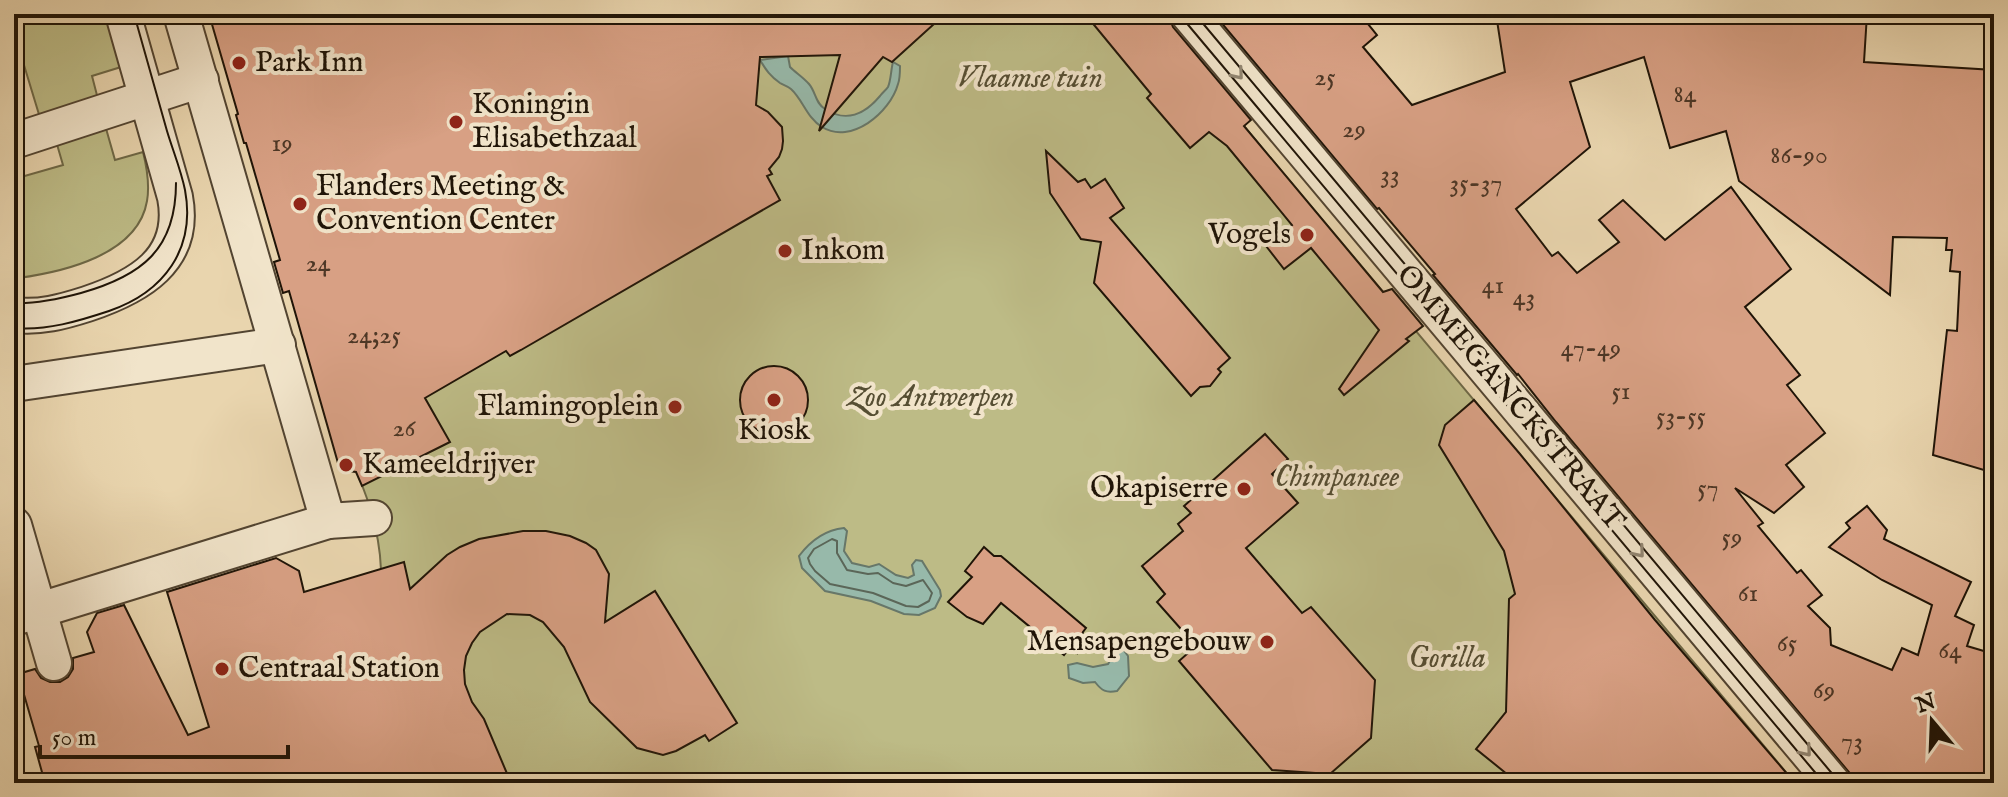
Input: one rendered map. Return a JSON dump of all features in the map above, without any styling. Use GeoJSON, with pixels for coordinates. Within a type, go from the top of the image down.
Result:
{"type":"FeatureCollection","features":[{"type":"Feature","properties":{"kind":"street"},"geometry":{"type":"LineString","coordinates":[[14,315],[49,315],[114,295],[149,274],[162,260],[176,234],[175,197],[123,14]]}},
{"type":"Feature","properties":{"kind":"street"},"geometry":{"type":"LineString","coordinates":[[181,14],[328,521]]}},
{"type":"Feature","properties":{"kind":"street","name":"OMMEGANCKSTRAAT"},"geometry":{"type":"LineString","coordinates":[[1188,14],[1833,783]]}},
{"type":"Feature","properties":{"kind":"street"},"geometry":{"type":"LineString","coordinates":[[14,141],[201,80]]}},
{"type":"Feature","properties":{"kind":"street"},"geometry":{"type":"LineString","coordinates":[[14,384],[278,345]]}},
{"type":"Feature","properties":{"kind":"street"},"geometry":{"type":"LineString","coordinates":[[26,615],[328,521],[374,518]]}},
{"type":"Feature","properties":{"kind":"street"},"geometry":{"type":"LineString","coordinates":[[14,525],[26,615],[54,663]]}},
{"type":"Feature","properties":{"kind":"green space"},"geometry":{"type":"Polygon","coordinates":[[[14,14],[106,14],[121,67],[92,76],[99,103],[41,121],[20,52],[14,54],[14,14]]]}},
{"type":"Feature","properties":{"kind":"green space","name":"Zoo Antwerpen"},"geometry":{"type":"Polygon","coordinates":[[[661,14],[1150,14],[1795,783],[441,783],[381,570],[375,527],[362,485],[661,14]]]}},
{"type":"Feature","properties":{"kind":"green space"},"geometry":{"type":"Polygon","coordinates":[[[105,125],[115,160],[143,152],[148,188],[141,220],[114,248],[96,258],[56,271],[18,278],[14,266],[14,179],[63,165],[56,141],[105,125]]]}},
{"type":"Feature","properties":{"kind":"water"},"geometry":{"type":"Polygon","coordinates":[[[788,56],[790,67],[809,84],[822,107],[840,115],[862,112],[874,102],[888,87],[893,62],[900,66],[899,80],[887,105],[868,123],[857,129],[833,132],[817,123],[795,93],[774,78],[760,60],[788,56]]]}},
{"type":"Feature","properties":{"kind":"water"},"geometry":{"type":"Polygon","coordinates":[[[844,528],[847,531],[844,551],[852,563],[869,567],[879,564],[896,575],[908,578],[914,575],[912,565],[916,560],[922,561],[940,590],[941,596],[935,608],[919,615],[904,614],[871,601],[825,591],[802,568],[799,556],[819,537],[844,528]]]}},
{"type":"Feature","properties":{"kind":"water"},"geometry":{"type":"Polygon","coordinates":[[[1120,645],[1128,656],[1129,676],[1117,691],[1102,689],[1095,682],[1083,683],[1069,678],[1068,665],[1077,663],[1093,667],[1108,664],[1111,659],[1107,649],[1120,645]]]}},
{"type":"Feature","properties":{"kind":"building"},"geometry":{"type":"Polygon","coordinates":[[[209,14],[945,14],[892,62],[883,57],[819,131],[840,55],[760,57],[756,105],[768,112],[782,127],[782,149],[769,169],[772,174],[767,176],[780,200],[521,350],[510,356],[506,351],[425,398],[450,442],[362,486],[356,472],[340,470],[289,291],[283,293],[274,262],[280,260],[209,14]]]}},
{"type":"Feature","properties":{"kind":"building"},"geometry":{"type":"Polygon","coordinates":[[[1085,14],[1168,14],[1173,27],[1251,120],[1244,126],[1383,292],[1392,289],[1423,326],[1344,395],[1339,389],[1379,330],[1311,248],[1284,269],[1266,246],[1292,225],[1227,146],[1209,132],[1190,148],[1147,98],[1151,94],[1085,14]]]}},
{"type":"Feature","properties":{"kind":"building"},"geometry":{"type":"Polygon","coordinates":[[[1214,14],[1360,14],[1377,35],[1363,47],[1412,105],[1505,72],[1496,14],[1867,14],[1864,62],[1994,70],[1994,473],[1933,455],[1947,330],[1957,331],[1960,272],[1950,271],[1952,250],[1946,250],[1947,238],[1893,237],[1890,295],[1739,181],[1726,131],[1670,148],[1644,57],[1570,82],[1590,147],[1516,209],[1552,256],[1558,252],[1577,273],[1619,242],[1599,220],[1623,200],[1665,240],[1731,187],[1791,269],[1745,307],[1800,375],[1787,385],[1825,433],[1786,465],[1804,487],[1774,513],[1735,488],[1763,523],[1758,526],[1797,573],[1801,570],[1822,595],[1808,606],[1830,628],[1831,645],[1892,670],[1902,648],[1918,655],[1932,605],[1882,580],[1829,547],[1850,528],[1846,523],[1867,506],[1887,530],[1884,539],[1971,582],[1955,616],[1974,625],[1967,646],[1994,654],[1994,783],[1858,783],[1435,274],[1214,14]]]}},
{"type":"Feature","properties":{"kind":"building"},"geometry":{"type":"Polygon","coordinates":[[[1046,151],[1078,182],[1085,179],[1091,188],[1105,179],[1124,208],[1110,218],[1230,358],[1218,369],[1221,372],[1210,386],[1200,387],[1191,396],[1094,283],[1101,242],[1081,239],[1050,193],[1046,151]]]}},
{"type":"Feature","properties":{"kind":"building","name":"Kiosk"},"geometry":{"type":"Polygon","coordinates":[[[767,366],[781,366],[793,371],[803,381],[808,400],[803,419],[793,429],[781,434],[767,434],[755,429],[745,419],[740,407],[740,393],[745,381],[755,371],[767,366]]]}},
{"type":"Feature","properties":{"kind":"building"},"geometry":{"type":"Polygon","coordinates":[[[1474,400],[1655,620],[1795,783],[1518,783],[1476,749],[1506,712],[1509,599],[1515,594],[1504,551],[1439,445],[1445,425],[1474,400]]]}},
{"type":"Feature","properties":{"kind":"building","name":"Mensapengebouw"},"geometry":{"type":"Polygon","coordinates":[[[1265,434],[1288,459],[1272,474],[1298,503],[1246,548],[1302,613],[1311,607],[1375,680],[1371,738],[1330,774],[1272,770],[1179,661],[1196,646],[1157,602],[1165,594],[1142,566],[1183,531],[1178,524],[1191,513],[1184,506],[1265,434]]]}},
{"type":"Feature","properties":{"kind":"building"},"geometry":{"type":"Polygon","coordinates":[[[523,531],[546,531],[570,536],[596,550],[609,574],[605,622],[655,591],[737,723],[709,741],[705,735],[663,755],[637,748],[590,702],[564,647],[543,622],[530,615],[507,614],[480,632],[466,656],[464,670],[465,684],[472,702],[484,719],[511,783],[45,783],[35,747],[39,746],[18,674],[35,669],[41,678],[50,682],[60,682],[68,677],[73,669],[73,658],[94,652],[87,632],[97,613],[124,605],[188,735],[209,727],[167,592],[276,558],[299,571],[304,592],[404,562],[410,589],[460,547],[479,539],[523,531]]]}},
{"type":"Feature","properties":{"kind":"building"},"geometry":{"type":"Polygon","coordinates":[[[984,547],[994,556],[1001,556],[1086,628],[1077,653],[1070,647],[1064,655],[1001,603],[983,624],[967,617],[948,602],[972,577],[965,571],[984,547]]]}},
{"type":"Feature","properties":{"kind":"tram line"},"geometry":{"type":"LineString","coordinates":[[14,328],[62,324],[129,303],[160,280],[172,266],[180,249],[186,231],[185,190],[134,14]]}},
{"type":"Feature","properties":{"kind":"tram line"},"geometry":{"type":"LineString","coordinates":[[1179,14],[1824,783]]}},
{"type":"Feature","properties":{"kind":"tram line"},"geometry":{"type":"LineString","coordinates":[[1195,14],[1840,783]]}},
{"type":"Feature","properties":{"kind":"tram line"},"geometry":{"type":"LineString","coordinates":[[14,303],[48,301],[81,293],[121,278],[137,268],[151,257],[170,226],[176,183]]}},
{"type":"Feature","properties":{"kind":"place","name":"Park Inn"},"geometry":{"type":"Point","coordinates":[239,63]}},
{"type":"Feature","properties":{"kind":"place","name":"Koningin Elisabethzaal"},"geometry":{"type":"Point","coordinates":[456,122]}},
{"type":"Feature","properties":{"kind":"place","name":"Flanders Meeting & Convention Center"},"geometry":{"type":"Point","coordinates":[300,204]}},
{"type":"Feature","properties":{"kind":"place","name":"Vogels"},"geometry":{"type":"Point","coordinates":[1307,235]}},
{"type":"Feature","properties":{"kind":"place","name":"Inkom"},"geometry":{"type":"Point","coordinates":[785,251]}},
{"type":"Feature","properties":{"kind":"place","name":"Kiosk"},"geometry":{"type":"Point","coordinates":[774,400]}},
{"type":"Feature","properties":{"kind":"place","name":"Flamingoplein"},"geometry":{"type":"Point","coordinates":[675,407]}},
{"type":"Feature","properties":{"kind":"place","name":"Kameeldrijver"},"geometry":{"type":"Point","coordinates":[346,465]}},
{"type":"Feature","properties":{"kind":"place","name":"Okapiserre"},"geometry":{"type":"Point","coordinates":[1244,489]}},
{"type":"Feature","properties":{"kind":"place","name":"Mensapengebouw"},"geometry":{"type":"Point","coordinates":[1267,642]}},
{"type":"Feature","properties":{"kind":"place","name":"Centraal Station"},"geometry":{"type":"Point","coordinates":[222,669]}},
{"type":"Feature","properties":{"kind":"park label","name":"Vlaamse tuin"},"geometry":{"type":"Point","coordinates":[1030,79]}},
{"type":"Feature","properties":{"kind":"park label","name":"Chimpansee"},"geometry":{"type":"Point","coordinates":[1337,478]}},
{"type":"Feature","properties":{"kind":"park label","name":"Gorilla"},"geometry":{"type":"Point","coordinates":[1447,659]}}]}
